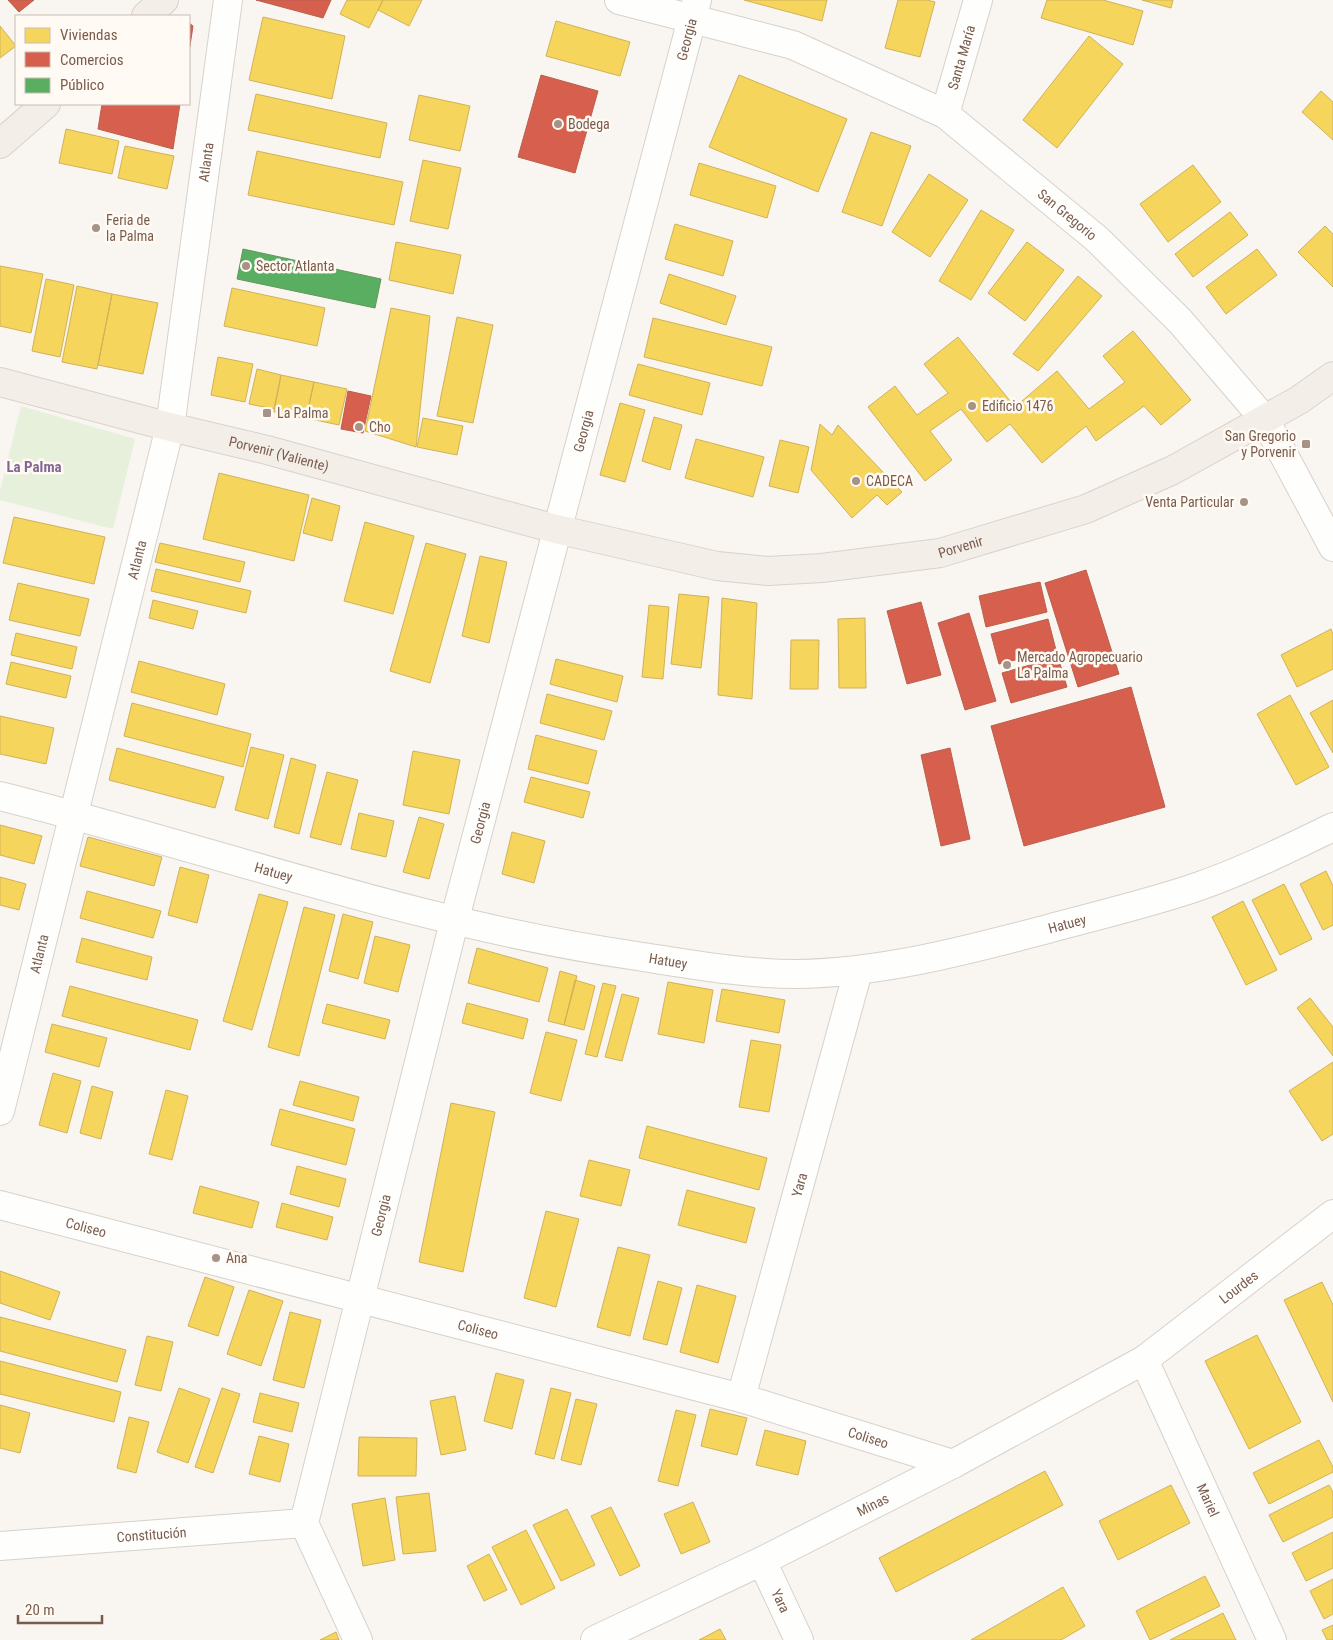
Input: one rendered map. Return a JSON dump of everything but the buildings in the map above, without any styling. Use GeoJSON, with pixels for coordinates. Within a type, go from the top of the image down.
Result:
{"type":"FeatureCollection","features":[{"type":"Feature","properties":{"kind":"main road"},"geometry":{"type":"LineString","coordinates":[[147,15],[164,0]]}},
{"type":"Feature","properties":{"kind":"main road"},"geometry":{"type":"LineString","coordinates":[[0,144],[45,105]]}},
{"type":"Feature","properties":{"kind":"main road","name":"Porvenir"},"geometry":{"type":"LineString","coordinates":[[556,529],[717,566],[768,571],[822,568],[940,552],[1086,509],[1173,470],[1265,420],[1299,400],[1333,376]]}},
{"type":"Feature","properties":{"kind":"main road","name":"Porvenir (Valiente)"},"geometry":{"type":"LineString","coordinates":[[0,382],[170,427],[267,450],[556,529]]}},
{"type":"Feature","properties":{"kind":"street","name":"Atlanta"},"geometry":{"type":"LineString","coordinates":[[0,1111],[72,814],[170,427],[228,0]]}},
{"type":"Feature","properties":{"kind":"street","name":"San Gregorio"},"geometry":{"type":"LineString","coordinates":[[619,0],[694,10],[793,46],[945,114],[1097,239],[1180,321],[1265,420],[1333,547]]}},
{"type":"Feature","properties":{"kind":"street","name":"Santa María"},"geometry":{"type":"LineString","coordinates":[[945,114],[978,0]]}},
{"type":"Feature","properties":{"kind":"street","name":"Georgia"},"geometry":{"type":"LineString","coordinates":[[304,1523],[454,922],[694,10]]}},
{"type":"Feature","properties":{"kind":"street","name":"Hatuey"},"geometry":{"type":"LineString","coordinates":[[0,796],[72,814],[454,922],[590,950],[742,970],[793,974],[858,971],[997,942],[1195,888],[1293,847],[1333,827]]}},
{"type":"Feature","properties":{"kind":"street","name":"Yara"},"geometry":{"type":"LineString","coordinates":[[741,1398],[858,971]]}},
{"type":"Feature","properties":{"kind":"street","name":"Coliseo"},"geometry":{"type":"LineString","coordinates":[[0,1205],[741,1398],[953,1464]]}},
{"type":"Feature","properties":{"kind":"street","name":"Lourdes"},"geometry":{"type":"LineString","coordinates":[[1144,1360],[1333,1214]]}},
{"type":"Feature","properties":{"kind":"street","name":"Minas"},"geometry":{"type":"LineString","coordinates":[[595,1640],[762,1561],[953,1464],[1144,1360]]}},
{"type":"Feature","properties":{"kind":"street","name":"Mariel"},"geometry":{"type":"LineString","coordinates":[[1144,1360],[1272,1640]]}},
{"type":"Feature","properties":{"kind":"street","name":"Constitución"},"geometry":{"type":"LineString","coordinates":[[0,1546],[304,1523]]}},
{"type":"Feature","properties":{"kind":"street"},"geometry":{"type":"LineString","coordinates":[[304,1523],[358,1640]]}},
{"type":"Feature","properties":{"kind":"street","name":"Yara"},"geometry":{"type":"LineString","coordinates":[[762,1561],[799,1640]]}},
{"type":"Feature","properties":{"kind":"green space"},"geometry":{"type":"Polygon","coordinates":[[[21,406],[135,439],[113,529],[0,500],[0,491],[21,406]]]}},
{"type":"Feature","properties":{"kind":"place","name":"Bodega"},"geometry":{"type":"Point","coordinates":[558,124]}},
{"type":"Feature","properties":{"kind":"place","name":"Feria de la Palma"},"geometry":{"type":"Point","coordinates":[96,228]}},
{"type":"Feature","properties":{"kind":"place","name":"Sector Atlanta"},"geometry":{"type":"Point","coordinates":[246,266]}},
{"type":"Feature","properties":{"kind":"place","name":"Edificio 1476"},"geometry":{"type":"Point","coordinates":[972,406]}},
{"type":"Feature","properties":{"kind":"place","name":"La Palma"},"geometry":{"type":"Point","coordinates":[267,413]}},
{"type":"Feature","properties":{"kind":"place","name":"Cho"},"geometry":{"type":"Point","coordinates":[359,427]}},
{"type":"Feature","properties":{"kind":"place","name":"San Gregorio y Porvenir"},"geometry":{"type":"Point","coordinates":[1306,444]}},
{"type":"Feature","properties":{"kind":"place","name":"CADECA"},"geometry":{"type":"Point","coordinates":[856,481]}},
{"type":"Feature","properties":{"kind":"place","name":"Venta Particular"},"geometry":{"type":"Point","coordinates":[1244,502]}},
{"type":"Feature","properties":{"kind":"place","name":"Mercado Agropecuario La Palma"},"geometry":{"type":"Point","coordinates":[1007,665]}},
{"type":"Feature","properties":{"kind":"place","name":"Ana"},"geometry":{"type":"Point","coordinates":[216,1258]}},
{"type":"Feature","properties":{"kind":"district","name":"La Palma"},"geometry":{"type":"Point","coordinates":[34,467]}}]}
